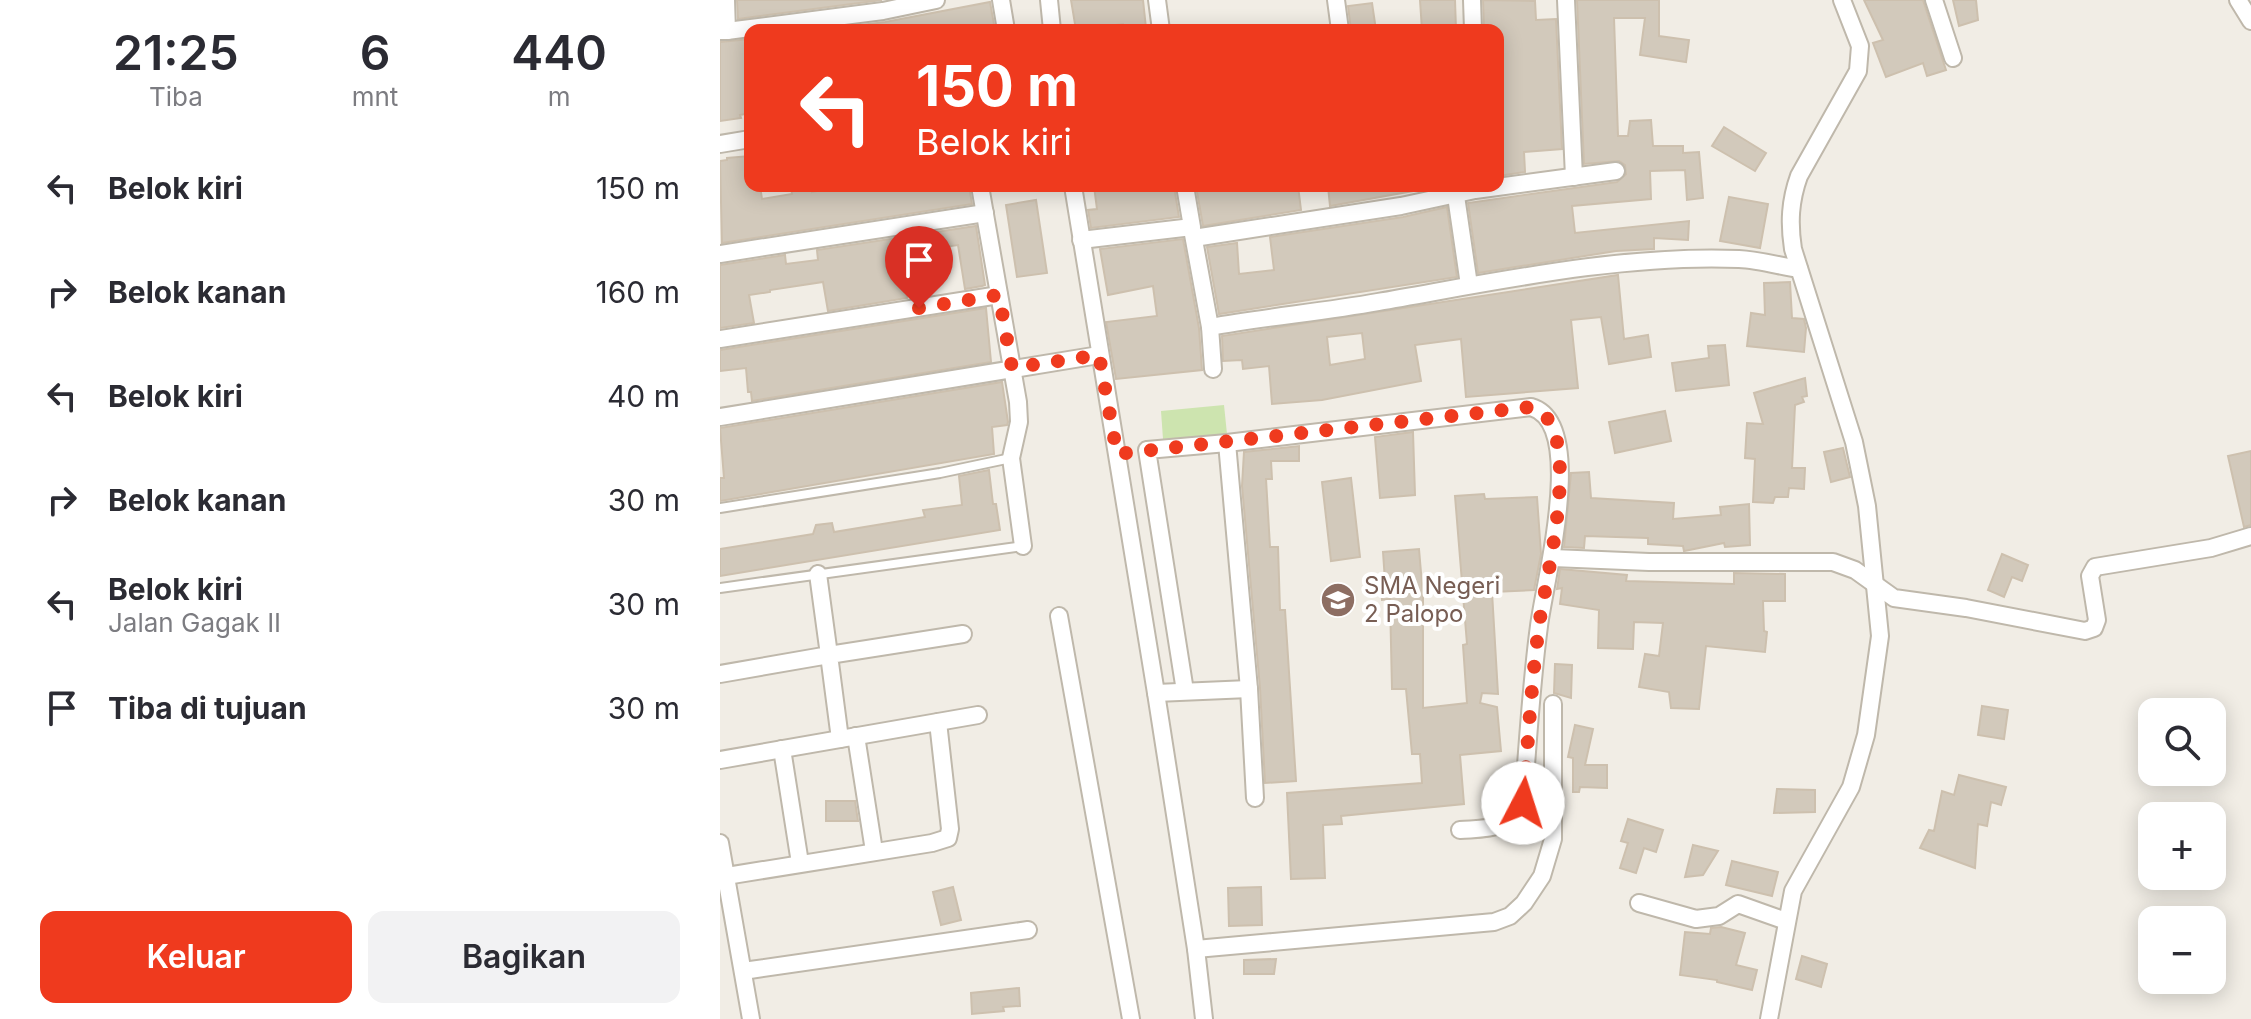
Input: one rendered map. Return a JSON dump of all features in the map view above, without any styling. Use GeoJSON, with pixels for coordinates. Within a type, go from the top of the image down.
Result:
{"type":"FeatureCollection","features":[{"type":"Feature","properties":{"kind":"street"},"geometry":{"type":"LineString","coordinates":[[726,0],[724,31],[744,28]]}},
{"type":"Feature","properties":{"kind":"street"},"geometry":{"type":"LineString","coordinates":[[780,24],[875,12],[936,0]]}},
{"type":"Feature","properties":{"kind":"street"},"geometry":{"type":"LineString","coordinates":[[1001,0],[1005,24]]}},
{"type":"Feature","properties":{"kind":"street"},"geometry":{"type":"LineString","coordinates":[[1050,0],[1052,24]]}},
{"type":"Feature","properties":{"kind":"street"},"geometry":{"type":"LineString","coordinates":[[1157,0],[1160,24]]}},
{"type":"Feature","properties":{"kind":"street"},"geometry":{"type":"LineString","coordinates":[[1336,0],[1339,24]]}},
{"type":"Feature","properties":{"kind":"street"},"geometry":{"type":"LineString","coordinates":[[1472,0],[1473,24]]}},
{"type":"Feature","properties":{"kind":"street"},"geometry":{"type":"LineString","coordinates":[[1566,0],[1574,177]]}},
{"type":"Feature","properties":{"kind":"street"},"geometry":{"type":"LineString","coordinates":[[1769,1019],[1793,891],[1851,787],[1866,735],[1880,636],[1867,506],[1854,442],[1793,249],[1789,219],[1792,195],[1799,176],[1838,110],[1860,62],[1860,46],[1842,0]]}},
{"type":"Feature","properties":{"kind":"street"},"geometry":{"type":"LineString","coordinates":[[1934,0],[1953,58]]}},
{"type":"Feature","properties":{"kind":"street"},"geometry":{"type":"LineString","coordinates":[[2238,0],[2251,21]]}},
{"type":"Feature","properties":{"kind":"street"},"geometry":{"type":"LineString","coordinates":[[720,144],[744,140]]}},
{"type":"Feature","properties":{"kind":"street"},"geometry":{"type":"LineString","coordinates":[[1504,185],[1616,171]]}},
{"type":"Feature","properties":{"kind":"street"},"geometry":{"type":"LineString","coordinates":[[981,192],[1019,422],[1011,458],[1023,546]]}},
{"type":"Feature","properties":{"kind":"street"},"geometry":{"type":"LineString","coordinates":[[1074,192],[1156,693],[1204,1019]]}},
{"type":"Feature","properties":{"kind":"street"},"geometry":{"type":"LineString","coordinates":[[1186,192],[1210,327],[1213,369]]}},
{"type":"Feature","properties":{"kind":"street"},"geometry":{"type":"LineString","coordinates":[[1081,240],[1193,233],[1456,196],[1466,192]]}},
{"type":"Feature","properties":{"kind":"street"},"geometry":{"type":"LineString","coordinates":[[1456,196],[1469,285]]}},
{"type":"Feature","properties":{"kind":"street"},"geometry":{"type":"LineString","coordinates":[[720,254],[985,213]]}},
{"type":"Feature","properties":{"kind":"street"},"geometry":{"type":"LineString","coordinates":[[1210,327],[1469,285],[1636,262],[1743,259],[1799,269]]}},
{"type":"Feature","properties":{"kind":"street"},"geometry":{"type":"LineString","coordinates":[[720,339],[999,295]]}},
{"type":"Feature","properties":{"kind":"street"},"geometry":{"type":"LineString","coordinates":[[720,417],[1099,355]]}},
{"type":"Feature","properties":{"kind":"street"},"geometry":{"type":"LineString","coordinates":[[1117,454],[1531,407],[1540,409],[1553,428],[1558,453],[1553,558],[1539,623],[1523,803],[1515,818],[1497,827],[1460,830]]}},
{"type":"Feature","properties":{"kind":"street"},"geometry":{"type":"LineString","coordinates":[[1227,443],[1249,689],[1255,798]]}},
{"type":"Feature","properties":{"kind":"street"},"geometry":{"type":"LineString","coordinates":[[1147,450],[1185,691]]}},
{"type":"Feature","properties":{"kind":"street"},"geometry":{"type":"LineString","coordinates":[[1553,558],[1649,562],[1833,562],[1855,570],[1894,598],[1966,608],[2085,631],[2094,628],[2097,620],[2090,576],[2095,567],[2211,548],[2251,536]]}},
{"type":"Feature","properties":{"kind":"street"},"geometry":{"type":"LineString","coordinates":[[818,574],[829,655],[874,851]]}},
{"type":"Feature","properties":{"kind":"street"},"geometry":{"type":"LineString","coordinates":[[1059,616],[1131,1019]]}},
{"type":"Feature","properties":{"kind":"street"},"geometry":{"type":"LineString","coordinates":[[720,674],[963,634]]}},
{"type":"Feature","properties":{"kind":"street"},"geometry":{"type":"LineString","coordinates":[[1156,693],[1249,689]]}},
{"type":"Feature","properties":{"kind":"street"},"geometry":{"type":"LineString","coordinates":[[1196,949],[1494,922],[1510,916],[1524,903],[1542,876],[1553,839],[1553,704]]}},
{"type":"Feature","properties":{"kind":"street"},"geometry":{"type":"LineString","coordinates":[[720,760],[978,715]]}},
{"type":"Feature","properties":{"kind":"street"},"geometry":{"type":"LineString","coordinates":[[723,876],[948,838],[950,829],[938,722]]}},
{"type":"Feature","properties":{"kind":"street"},"geometry":{"type":"LineString","coordinates":[[782,749],[800,863]]}},
{"type":"Feature","properties":{"kind":"street"},"geometry":{"type":"LineString","coordinates":[[720,843],[723,876],[751,1019]]}},
{"type":"Feature","properties":{"kind":"street"},"geometry":{"type":"LineString","coordinates":[[1639,903],[1696,919],[1719,916],[1738,904],[1786,921]]}},
{"type":"Feature","properties":{"kind":"street"},"geometry":{"type":"LineString","coordinates":[[743,971],[1028,930]]}},
{"type":"Feature","properties":{"kind":"lane"},"geometry":{"type":"LineString","coordinates":[[720,508],[1011,458]]}},
{"type":"Feature","properties":{"kind":"lane"},"geometry":{"type":"LineString","coordinates":[[720,588],[1023,546]]}},
{"type":"Feature","properties":{"kind":"green space"},"geometry":{"type":"Polygon","coordinates":[[[1224,405],[1227,434],[1163,439],[1161,411],[1224,405]]]}},
{"type":"Feature","properties":{"kind":"building"},"geometry":{"type":"Polygon","coordinates":[[[737,0],[882,0],[738,19],[737,0]]]}},
{"type":"Feature","properties":{"kind":"building"},"geometry":{"type":"Polygon","coordinates":[[[1071,0],[1143,0],[1146,24],[1075,24],[1071,0]]]}},
{"type":"Feature","properties":{"kind":"building"},"geometry":{"type":"Polygon","coordinates":[[[1420,0],[1455,0],[1456,24],[1422,24],[1420,0]]]}},
{"type":"Feature","properties":{"kind":"building"},"geometry":{"type":"Polygon","coordinates":[[[1483,0],[1535,1],[1536,20],[1556,19],[1562,149],[1524,152],[1525,172],[1504,175],[1504,24],[1484,24],[1483,0]]]}},
{"type":"Feature","properties":{"kind":"building"},"geometry":{"type":"Polygon","coordinates":[[[1577,0],[1659,0],[1659,36],[1689,40],[1686,62],[1640,55],[1645,18],[1614,18],[1618,136],[1628,136],[1630,121],[1651,120],[1653,146],[1683,146],[1683,153],[1699,152],[1703,198],[1687,200],[1685,170],[1650,171],[1651,199],[1572,206],[1575,233],[1689,221],[1688,240],[1654,238],[1654,249],[1616,251],[1478,273],[1468,203],[1617,182],[1626,174],[1625,165],[1619,161],[1584,164],[1577,0]]]}},
{"type":"Feature","properties":{"kind":"building"},"geometry":{"type":"Polygon","coordinates":[[[1864,0],[1923,0],[1946,70],[1927,76],[1923,63],[1886,77],[1873,43],[1883,40],[1864,0]]]}},
{"type":"Feature","properties":{"kind":"building"},"geometry":{"type":"Polygon","coordinates":[[[1953,0],[1976,0],[1978,20],[1959,26],[1953,0]]]}},
{"type":"Feature","properties":{"kind":"building"},"geometry":{"type":"Polygon","coordinates":[[[990,2],[994,24],[869,24],[990,2]]]}},
{"type":"Feature","properties":{"kind":"building"},"geometry":{"type":"Polygon","coordinates":[[[1372,3],[1375,24],[1350,24],[1348,6],[1372,3]]]}},
{"type":"Feature","properties":{"kind":"building"},"geometry":{"type":"Polygon","coordinates":[[[744,40],[744,114],[740,115],[741,118],[720,121],[720,42],[744,40]]]}},
{"type":"Feature","properties":{"kind":"building"},"geometry":{"type":"Polygon","coordinates":[[[1724,127],[1766,153],[1755,171],[1712,146],[1724,127]]]}},
{"type":"Feature","properties":{"kind":"building"},"geometry":{"type":"Polygon","coordinates":[[[744,157],[744,192],[761,192],[762,199],[792,192],[970,192],[972,204],[722,243],[720,161],[744,157]]]}},
{"type":"Feature","properties":{"kind":"building"},"geometry":{"type":"Polygon","coordinates":[[[1095,192],[1175,192],[1179,217],[1091,228],[1088,210],[1097,209],[1095,192]]]}},
{"type":"Feature","properties":{"kind":"building"},"geometry":{"type":"Polygon","coordinates":[[[1197,192],[1299,192],[1301,210],[1203,226],[1197,192]]]}},
{"type":"Feature","properties":{"kind":"building"},"geometry":{"type":"Polygon","coordinates":[[[1329,192],[1408,192],[1330,206],[1329,192]]]}},
{"type":"Feature","properties":{"kind":"building"},"geometry":{"type":"Polygon","coordinates":[[[1729,197],[1768,204],[1760,248],[1720,241],[1729,197]]]}},
{"type":"Feature","properties":{"kind":"building"},"geometry":{"type":"Polygon","coordinates":[[[1036,200],[1047,273],[1017,277],[1006,205],[1036,200]]]}},
{"type":"Feature","properties":{"kind":"building"},"geometry":{"type":"Polygon","coordinates":[[[1447,207],[1457,277],[1219,314],[1207,247],[1237,243],[1239,274],[1274,270],[1270,237],[1403,217],[1447,207]]]}},
{"type":"Feature","properties":{"kind":"building"},"geometry":{"type":"Polygon","coordinates":[[[976,226],[985,285],[965,289],[958,245],[929,249],[933,286],[906,289],[907,298],[828,311],[823,282],[770,290],[749,295],[754,323],[720,328],[720,265],[785,255],[786,264],[818,260],[817,250],[976,226]]]}},
{"type":"Feature","properties":{"kind":"building"},"geometry":{"type":"Polygon","coordinates":[[[1183,239],[1199,328],[1202,370],[1116,379],[1106,322],[1157,316],[1153,286],[1108,295],[1100,249],[1183,239]]]}},
{"type":"Feature","properties":{"kind":"building"},"geometry":{"type":"Polygon","coordinates":[[[1618,275],[1624,339],[1648,335],[1651,357],[1609,364],[1601,317],[1571,320],[1578,388],[1466,397],[1461,339],[1415,345],[1421,381],[1322,400],[1272,404],[1269,366],[1243,369],[1242,360],[1223,361],[1222,336],[1618,275]],[[1362,333],[1327,337],[1330,365],[1365,359],[1362,333]]]}},
{"type":"Feature","properties":{"kind":"building"},"geometry":{"type":"Polygon","coordinates":[[[1790,282],[1792,318],[1804,319],[1806,328],[1804,352],[1747,346],[1751,313],[1765,315],[1764,283],[1790,282]]]}},
{"type":"Feature","properties":{"kind":"building"},"geometry":{"type":"Polygon","coordinates":[[[986,308],[991,362],[752,401],[746,368],[720,371],[720,350],[986,308]]]}},
{"type":"Feature","properties":{"kind":"building"},"geometry":{"type":"Polygon","coordinates":[[[1725,345],[1729,385],[1676,391],[1672,363],[1709,358],[1708,346],[1725,345]]]}},
{"type":"Feature","properties":{"kind":"building"},"geometry":{"type":"Polygon","coordinates":[[[1805,378],[1807,396],[1802,397],[1804,402],[1795,405],[1792,468],[1805,468],[1804,489],[1789,488],[1788,497],[1775,497],[1773,503],[1753,502],[1755,459],[1745,458],[1747,423],[1763,424],[1754,393],[1805,378]]]}},
{"type":"Feature","properties":{"kind":"building"},"geometry":{"type":"Polygon","coordinates":[[[1002,382],[1008,422],[1007,425],[992,427],[994,454],[720,501],[720,478],[724,478],[720,428],[1002,382]]]}},
{"type":"Feature","properties":{"kind":"building"},"geometry":{"type":"Polygon","coordinates":[[[1665,411],[1671,441],[1615,453],[1609,422],[1665,411]]]}},
{"type":"Feature","properties":{"kind":"building"},"geometry":{"type":"Polygon","coordinates":[[[1413,432],[1415,495],[1380,498],[1375,437],[1413,432]]]}},
{"type":"Feature","properties":{"kind":"building"},"geometry":{"type":"Polygon","coordinates":[[[1299,446],[1299,461],[1271,461],[1272,479],[1266,479],[1270,547],[1278,547],[1280,610],[1285,610],[1296,781],[1265,783],[1242,486],[1244,452],[1299,446]]]}},
{"type":"Feature","properties":{"kind":"building"},"geometry":{"type":"Polygon","coordinates":[[[1843,448],[1850,477],[1831,482],[1824,452],[1843,448]]]}},
{"type":"Feature","properties":{"kind":"building"},"geometry":{"type":"Polygon","coordinates":[[[2251,451],[2251,525],[2244,527],[2228,456],[2251,451]]]}},
{"type":"Feature","properties":{"kind":"building"},"geometry":{"type":"Polygon","coordinates":[[[989,470],[1000,530],[720,576],[720,549],[813,534],[816,525],[832,523],[834,532],[925,517],[923,510],[962,505],[959,476],[989,470]]]}},
{"type":"Feature","properties":{"kind":"building"},"geometry":{"type":"Polygon","coordinates":[[[1589,472],[1591,498],[1674,503],[1673,519],[1721,515],[1720,507],[1749,504],[1750,545],[1725,547],[1724,543],[1684,551],[1683,546],[1648,544],[1648,538],[1585,536],[1584,548],[1564,547],[1571,473],[1589,472]]]}},
{"type":"Feature","properties":{"kind":"building"},"geometry":{"type":"Polygon","coordinates":[[[1351,478],[1360,557],[1331,561],[1322,482],[1351,478]]]}},
{"type":"Feature","properties":{"kind":"building"},"geometry":{"type":"Polygon","coordinates":[[[1484,494],[1485,499],[1537,497],[1541,554],[1534,590],[1492,592],[1498,694],[1482,693],[1480,703],[1497,707],[1501,751],[1460,755],[1464,804],[1341,816],[1342,824],[1323,825],[1325,878],[1291,879],[1287,793],[1422,783],[1420,754],[1412,754],[1406,689],[1392,689],[1390,599],[1382,600],[1380,581],[1385,581],[1383,552],[1419,549],[1423,596],[1423,708],[1467,703],[1463,645],[1467,644],[1455,496],[1484,494]]]}},
{"type":"Feature","properties":{"kind":"building"},"geometry":{"type":"Polygon","coordinates":[[[2002,554],[2028,565],[2022,581],[2012,577],[2004,597],[1988,590],[2002,554]]]}},
{"type":"Feature","properties":{"kind":"building"},"geometry":{"type":"Polygon","coordinates":[[[1560,569],[1627,575],[1626,581],[1734,584],[1734,573],[1785,574],[1785,601],[1763,601],[1764,631],[1767,632],[1765,652],[1706,646],[1699,709],[1671,708],[1669,692],[1639,687],[1645,654],[1659,656],[1663,623],[1634,622],[1633,649],[1598,648],[1599,610],[1560,604],[1562,588],[1557,589],[1560,569]]]}},
{"type":"Feature","properties":{"kind":"building"},"geometry":{"type":"Polygon","coordinates":[[[1555,664],[1572,665],[1571,698],[1554,693],[1555,664]]]}},
{"type":"Feature","properties":{"kind":"building"},"geometry":{"type":"Polygon","coordinates":[[[1982,706],[2008,710],[2004,739],[1978,735],[1982,706]]]}},
{"type":"Feature","properties":{"kind":"building"},"geometry":{"type":"Polygon","coordinates":[[[1575,725],[1593,729],[1585,765],[1607,765],[1607,788],[1580,787],[1579,792],[1573,792],[1573,758],[1568,757],[1575,725]]]}},
{"type":"Feature","properties":{"kind":"building"},"geometry":{"type":"Polygon","coordinates":[[[1959,775],[2006,787],[2001,805],[1991,802],[1987,826],[1978,824],[1975,868],[1920,848],[1929,830],[1934,831],[1942,791],[1954,795],[1959,775]]]}},
{"type":"Feature","properties":{"kind":"building"},"geometry":{"type":"Polygon","coordinates":[[[1777,789],[1815,790],[1815,812],[1774,813],[1777,789]]]}},
{"type":"Feature","properties":{"kind":"building"},"geometry":{"type":"Polygon","coordinates":[[[826,801],[855,801],[858,821],[826,821],[826,801]]]}},
{"type":"Feature","properties":{"kind":"building"},"geometry":{"type":"Polygon","coordinates":[[[1628,819],[1663,830],[1656,852],[1644,848],[1636,873],[1620,868],[1628,843],[1621,841],[1628,819]]]}},
{"type":"Feature","properties":{"kind":"building"},"geometry":{"type":"Polygon","coordinates":[[[1693,845],[1718,851],[1703,875],[1685,877],[1693,845]]]}},
{"type":"Feature","properties":{"kind":"building"},"geometry":{"type":"Polygon","coordinates":[[[1732,861],[1778,872],[1772,896],[1726,885],[1732,861]]]}},
{"type":"Feature","properties":{"kind":"building"},"geometry":{"type":"Polygon","coordinates":[[[953,887],[961,920],[941,925],[933,892],[953,887]]]}},
{"type":"Feature","properties":{"kind":"building"},"geometry":{"type":"Polygon","coordinates":[[[1261,887],[1262,925],[1229,926],[1228,888],[1261,887]]]}},
{"type":"Feature","properties":{"kind":"building"},"geometry":{"type":"Polygon","coordinates":[[[1721,927],[1745,933],[1736,965],[1757,970],[1752,990],[1717,980],[1680,975],[1685,932],[1710,934],[1711,928],[1721,927]]]}},
{"type":"Feature","properties":{"kind":"building"},"geometry":{"type":"Polygon","coordinates":[[[1802,956],[1827,964],[1821,987],[1796,979],[1802,956]]]}},
{"type":"Feature","properties":{"kind":"building"},"geometry":{"type":"Polygon","coordinates":[[[1276,959],[1274,974],[1244,974],[1244,960],[1276,959]]]}},
{"type":"Feature","properties":{"kind":"building"},"geometry":{"type":"Polygon","coordinates":[[[1019,988],[1020,1006],[972,1014],[971,993],[1019,988]]]}},
{"type":"Feature","properties":{"kind":"place","name":"SMA Negeri 2 Palopo"},"geometry":{"type":"Point","coordinates":[1338,600]}},
{"type":"Feature","properties":{"kind":"route"},"geometry":{"type":"LineString","coordinates":[[919,308],[999,295],[1012,368],[1099,355],[1117,454],[1531,407],[1540,409],[1553,428],[1558,453],[1557,518],[1553,558],[1539,623],[1523,803]]}}]}
